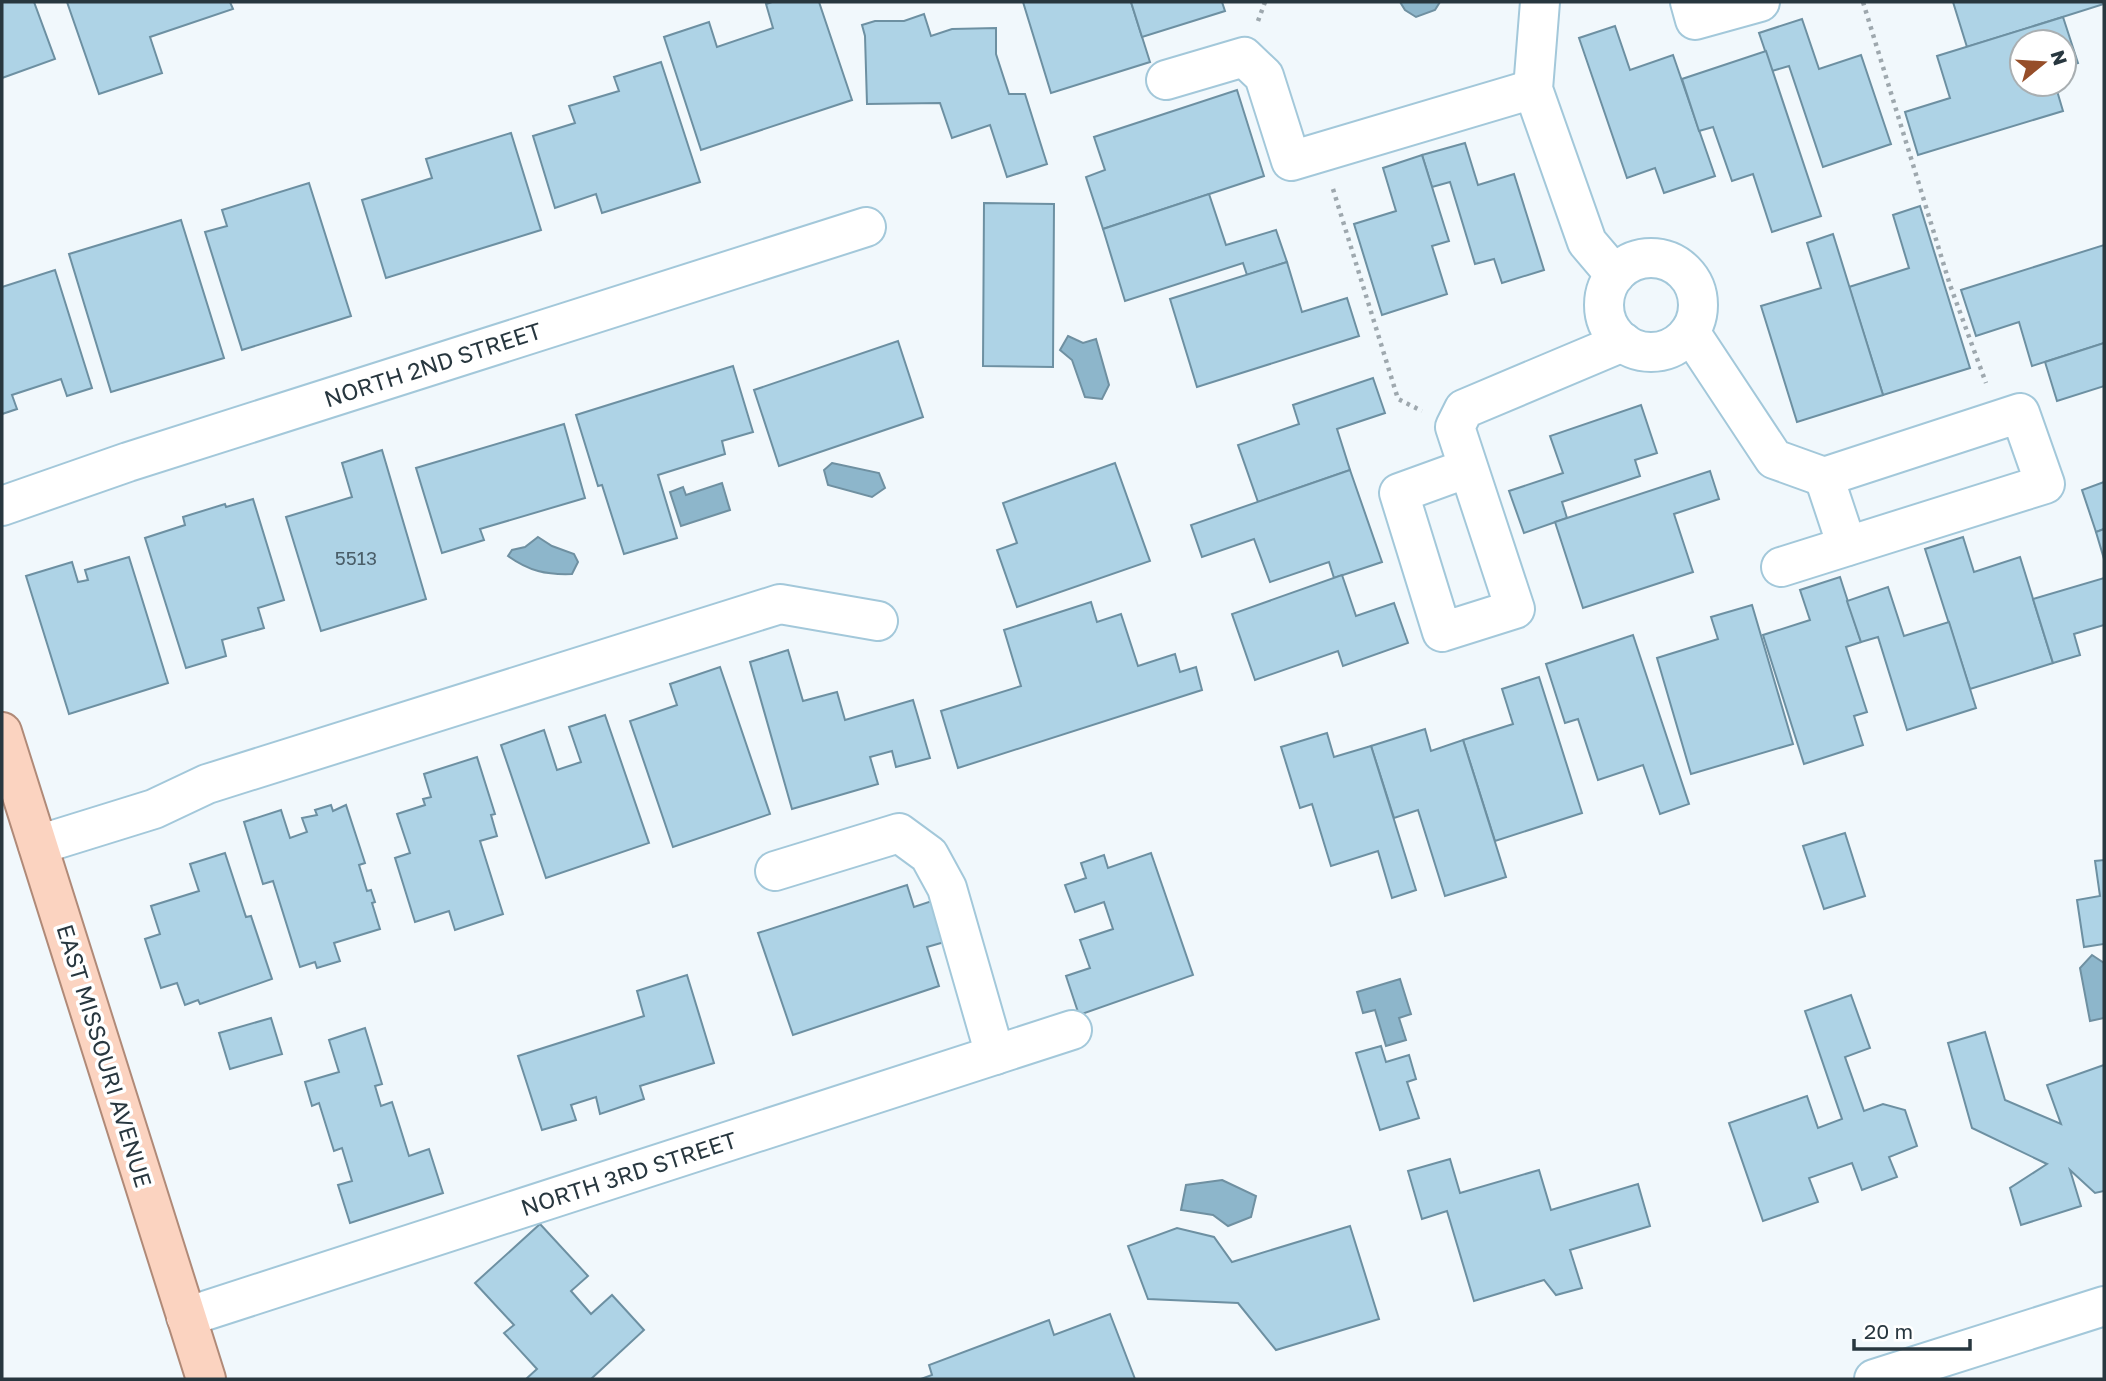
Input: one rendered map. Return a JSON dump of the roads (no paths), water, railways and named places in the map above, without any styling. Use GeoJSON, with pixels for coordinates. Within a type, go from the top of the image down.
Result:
{"type":"FeatureCollection","features":[{"type":"Feature","properties":{"kind":"main road","name":"EAST MISSOURI AVENUE"},"geometry":{"type":"LineString","coordinates":[[2,732],[206,1379]]}},
{"type":"Feature","properties":{"kind":"street"},"geometry":{"type":"LineString","coordinates":[[1540,2],[1533,89],[1587,242],[1615,275]]}},
{"type":"Feature","properties":{"kind":"street"},"geometry":{"type":"LineString","coordinates":[[1690,2],[1695,20],[1760,2]]}},
{"type":"Feature","properties":{"kind":"street"},"geometry":{"type":"LineString","coordinates":[[1166,80],[1244,57],[1264,76],[1291,161],[1533,89]]}},
{"type":"Feature","properties":{"kind":"street","name":"NORTH 2ND STREET"},"geometry":{"type":"LineString","coordinates":[[2,506],[128,462],[866,227]]}},
{"type":"Feature","properties":{"kind":"street"},"geometry":{"type":"LineString","coordinates":[[1658,258],[1673,263],[1686,273],[1695,286],[1699,302],[1697,317],[1690,332],[1679,344],[1665,350],[1643,351],[1622,342],[1612,331],[1606,318],[1604,303],[1615,275],[1627,264],[1642,259],[1658,258]]}},
{"type":"Feature","properties":{"kind":"street"},"geometry":{"type":"LineString","coordinates":[[1690,332],[1774,459],[1824,477],[2020,413],[2045,484],[1781,567]]}},
{"type":"Feature","properties":{"kind":"street"},"geometry":{"type":"LineString","coordinates":[[1468,468],[1455,427],[1464,409],[1622,342]]}},
{"type":"Feature","properties":{"kind":"street"},"geometry":{"type":"LineString","coordinates":[[1824,477],[1847,546]]}},
{"type":"Feature","properties":{"kind":"street"},"geometry":{"type":"LineString","coordinates":[[38,845],[154,808],[207,784],[780,604],[878,621]]}},
{"type":"Feature","properties":{"kind":"street"},"geometry":{"type":"LineString","coordinates":[[775,871],[898,833],[929,855],[947,888],[995,1055]]}},
{"type":"Feature","properties":{"kind":"street","name":"NORTH 3RD STREET"},"geometry":{"type":"LineString","coordinates":[[186,1317],[1072,1030]]}},
{"type":"Feature","properties":{"kind":"street"},"geometry":{"type":"LineString","coordinates":[[1874,1379],[2104,1306]]}},
{"type":"Feature","properties":{"kind":"water"},"geometry":{"type":"Polygon","coordinates":[[[1400,2],[1440,2],[1435,10],[1416,17],[1405,10],[1400,2]]]}},
{"type":"Feature","properties":{"kind":"water"},"geometry":{"type":"Polygon","coordinates":[[[1068,336],[1083,343],[1096,339],[1109,385],[1102,399],[1085,397],[1072,360],[1060,350],[1068,336]]]}},
{"type":"Feature","properties":{"kind":"water"},"geometry":{"type":"Polygon","coordinates":[[[832,463],[879,473],[885,488],[872,497],[828,485],[824,470],[832,463]]]}},
{"type":"Feature","properties":{"kind":"water"},"geometry":{"type":"Polygon","coordinates":[[[722,483],[730,510],[681,526],[670,492],[683,487],[686,495],[722,483]]]}},
{"type":"Feature","properties":{"kind":"water"},"geometry":{"type":"Polygon","coordinates":[[[538,537],[552,546],[574,554],[578,562],[572,574],[538,571],[508,556],[512,550],[525,547],[538,537]]]}},
{"type":"Feature","properties":{"kind":"water"},"geometry":{"type":"Polygon","coordinates":[[[2092,955],[2104,963],[2104,1018],[2090,1021],[2080,968],[2092,955]]]}},
{"type":"Feature","properties":{"kind":"water"},"geometry":{"type":"Polygon","coordinates":[[[1400,979],[1411,1014],[1399,1018],[1406,1040],[1386,1046],[1375,1010],[1363,1013],[1357,992],[1400,979]]]}},
{"type":"Feature","properties":{"kind":"water"},"geometry":{"type":"Polygon","coordinates":[[[1222,1180],[1256,1196],[1251,1217],[1228,1226],[1213,1215],[1181,1210],[1186,1185],[1222,1180]]]}}]}
